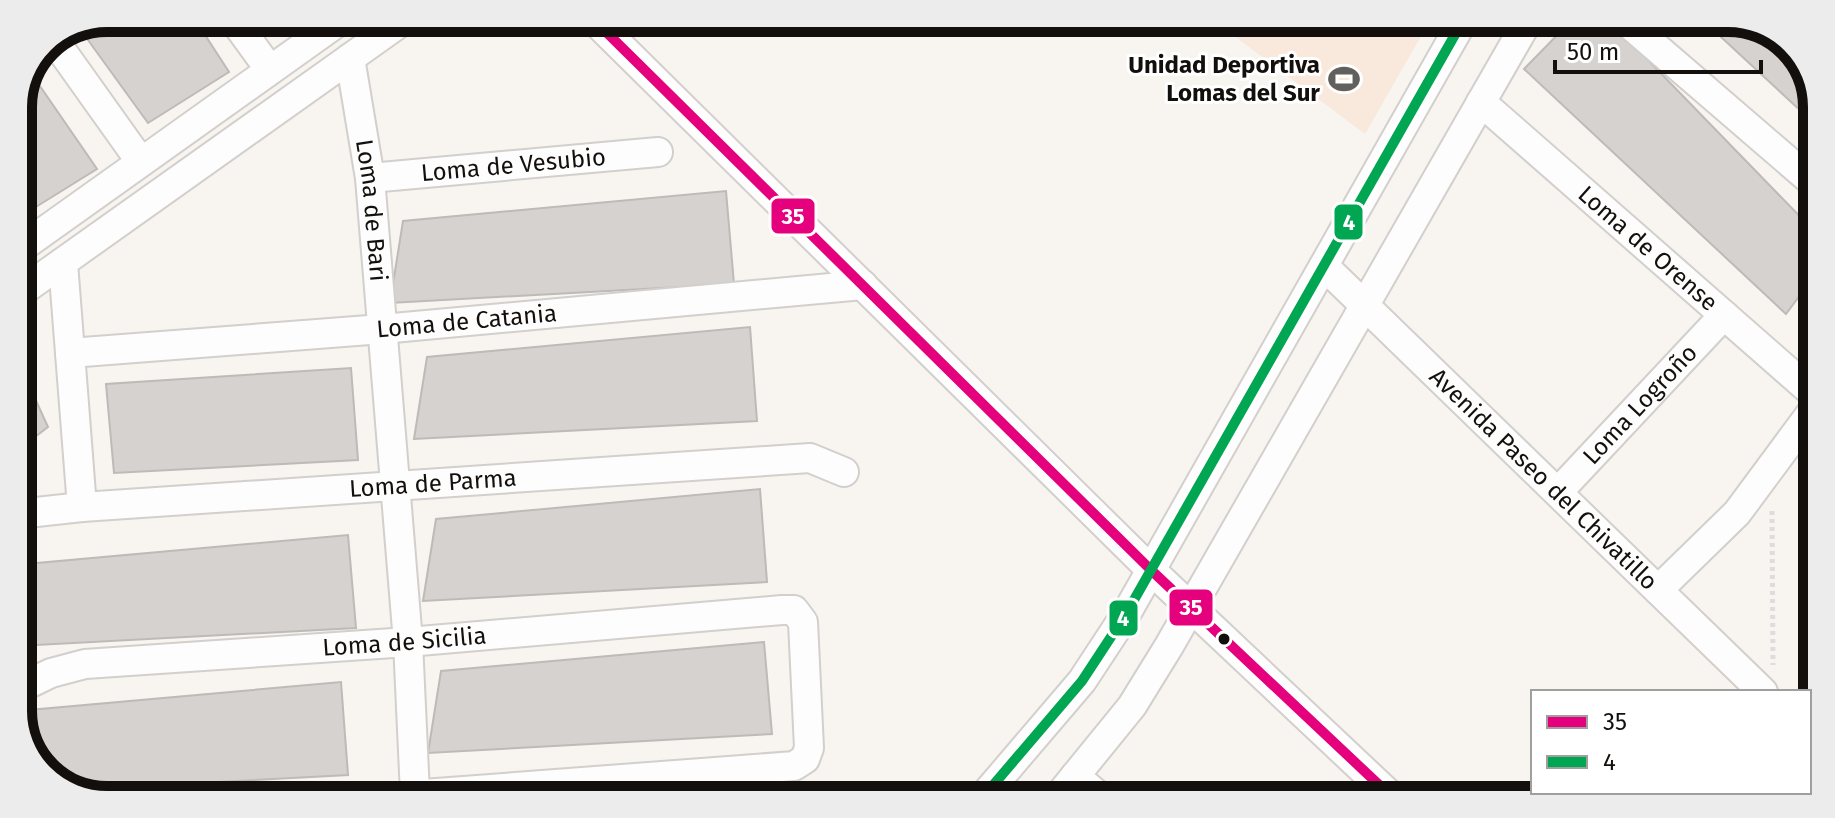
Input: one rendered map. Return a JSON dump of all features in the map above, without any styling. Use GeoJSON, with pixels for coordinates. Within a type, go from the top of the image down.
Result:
{"type":"FeatureCollection","features":[{"type":"Feature","properties":{"kind":"street"},"geometry":{"type":"LineString","coordinates":[[242,32],[270,70]]}},
{"type":"Feature","properties":{"kind":"street"},"geometry":{"type":"LineString","coordinates":[[32,240],[324,32]]}},
{"type":"Feature","properties":{"kind":"street"},"geometry":{"type":"LineString","coordinates":[[32,284],[387,32]]}},
{"type":"Feature","properties":{"kind":"street"},"geometry":{"type":"LineString","coordinates":[[606,32],[1151,570],[1380,786]]}},
{"type":"Feature","properties":{"kind":"street"},"geometry":{"type":"LineString","coordinates":[[992,786],[1082,681],[1126,614],[1456,32]]}},
{"type":"Feature","properties":{"kind":"street"},"geometry":{"type":"LineString","coordinates":[[1068,786],[1132,706],[1191,608],[1521,32]]}},
{"type":"Feature","properties":{"kind":"street"},"geometry":{"type":"LineString","coordinates":[[1638,32],[1803,174]]}},
{"type":"Feature","properties":{"kind":"street"},"geometry":{"type":"LineString","coordinates":[[61,49],[141,162]]}},
{"type":"Feature","properties":{"kind":"street","name":"Loma de Bari"},"geometry":{"type":"LineString","coordinates":[[350,58],[370,178],[408,642],[415,786]]}},
{"type":"Feature","properties":{"kind":"street","name":"Loma de Orense"},"geometry":{"type":"LineString","coordinates":[[1481,102],[1803,384]]}},
{"type":"Feature","properties":{"kind":"street","name":"Loma de Vesubio"},"geometry":{"type":"LineString","coordinates":[[370,178],[658,152]]}},
{"type":"Feature","properties":{"kind":"street"},"geometry":{"type":"LineString","coordinates":[[63,263],[82,507]]}},
{"type":"Feature","properties":{"kind":"street","name":"Avenida Paseo del Chivatillo"},"geometry":{"type":"LineString","coordinates":[[1324,266],[1658,590],[1768,684]]}},
{"type":"Feature","properties":{"kind":"street","name":"Loma de Catania"},"geometry":{"type":"LineString","coordinates":[[70,353],[382,329],[863,285]]}},
{"type":"Feature","properties":{"kind":"street","name":"Loma Logroño"},"geometry":{"type":"LineString","coordinates":[[1558,492],[1724,315]]}},
{"type":"Feature","properties":{"kind":"street"},"geometry":{"type":"LineString","coordinates":[[1658,590],[1737,513],[1803,424]]}},
{"type":"Feature","properties":{"kind":"street","name":"Loma de Parma"},"geometry":{"type":"LineString","coordinates":[[32,512],[810,458],[844,472]]}},
{"type":"Feature","properties":{"kind":"street","name":"Loma de Sicilia"},"geometry":{"type":"LineString","coordinates":[[32,682],[51,673],[85,664],[408,642],[794,610],[803,622],[809,748],[805,759],[794,766],[529,786]]}},
{"type":"Feature","properties":{"kind":"path"},"geometry":{"type":"LineString","coordinates":[[1768,684],[1772,466]]}},
{"type":"Feature","properties":{"kind":"shaded area","name":"Unidad Deportiva Lomas del Sur"},"geometry":{"type":"Polygon","coordinates":[[[1229,32],[1423,32],[1365,134],[1229,32]]]}},
{"type":"Feature","properties":{"kind":"building"},"geometry":{"type":"Polygon","coordinates":[[[107,32],[203,32],[229,72],[148,123],[85,36],[107,32]]]}},
{"type":"Feature","properties":{"kind":"building"},"geometry":{"type":"Polygon","coordinates":[[[1560,32],[1621,32],[1803,220],[1803,291],[1786,314],[1524,69],[1560,32]]]}},
{"type":"Feature","properties":{"kind":"building"},"geometry":{"type":"Polygon","coordinates":[[[1716,32],[1742,33],[1765,42],[1777,51],[1799,83],[1803,113],[1716,32]]]}},
{"type":"Feature","properties":{"kind":"building"},"geometry":{"type":"Polygon","coordinates":[[[37,82],[97,169],[32,209],[32,102],[37,82]]]}},
{"type":"Feature","properties":{"kind":"building"},"geometry":{"type":"Polygon","coordinates":[[[726,191],[734,284],[390,303],[403,221],[726,191]]]}},
{"type":"Feature","properties":{"kind":"building"},"geometry":{"type":"Polygon","coordinates":[[[750,327],[757,421],[414,439],[427,357],[750,327]]]}},
{"type":"Feature","properties":{"kind":"building"},"geometry":{"type":"Polygon","coordinates":[[[351,368],[358,460],[114,473],[106,384],[351,368]]]}},
{"type":"Feature","properties":{"kind":"building"},"geometry":{"type":"Polygon","coordinates":[[[32,392],[48,427],[32,439],[32,392]]]}},
{"type":"Feature","properties":{"kind":"building"},"geometry":{"type":"Polygon","coordinates":[[[760,489],[767,582],[423,601],[436,519],[760,489]]]}},
{"type":"Feature","properties":{"kind":"building"},"geometry":{"type":"Polygon","coordinates":[[[348,535],[356,628],[32,645],[32,563],[348,535]]]}},
{"type":"Feature","properties":{"kind":"building"},"geometry":{"type":"Polygon","coordinates":[[[764,642],[772,734],[428,753],[441,671],[764,642]]]}},
{"type":"Feature","properties":{"kind":"building"},"geometry":{"type":"Polygon","coordinates":[[[341,682],[348,775],[143,786],[93,785],[70,776],[48,757],[33,725],[32,710],[341,682]]]}},
{"type":"Feature","properties":{"kind":"transit line","name":"35"},"geometry":{"type":"LineString","coordinates":[[606,32],[1151,570],[1380,786]]}},
{"type":"Feature","properties":{"kind":"transit line","name":"4"},"geometry":{"type":"LineString","coordinates":[[992,786],[1082,681],[1126,614],[1456,32]]}},
{"type":"Feature","properties":{"kind":"place","name":"Unidad Deportiva Lomas del Sur"},"geometry":{"type":"Point","coordinates":[1344,79]}}]}
